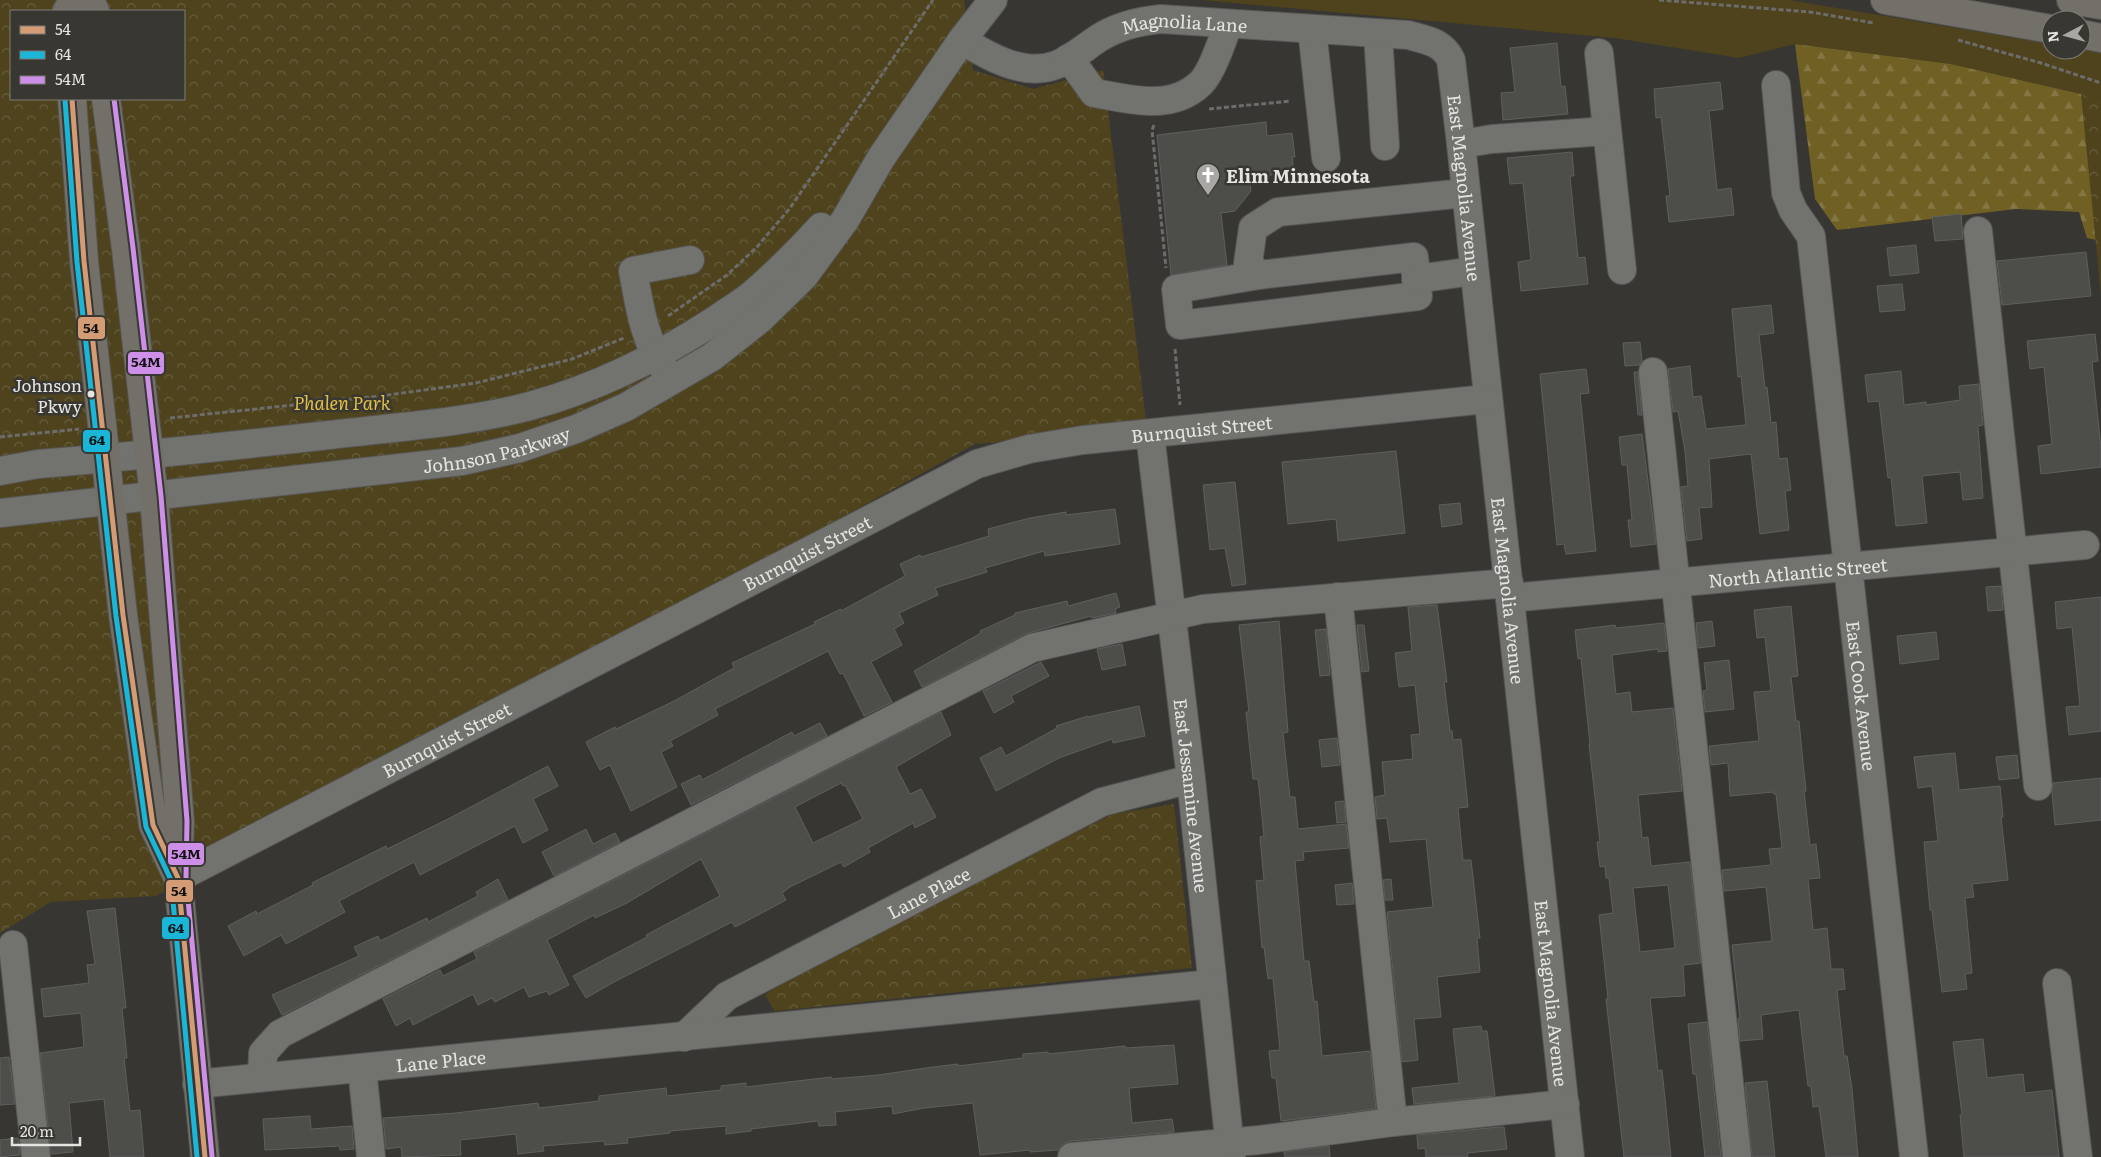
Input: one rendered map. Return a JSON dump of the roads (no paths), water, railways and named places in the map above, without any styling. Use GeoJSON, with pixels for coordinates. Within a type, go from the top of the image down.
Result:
{"type":"FeatureCollection","features":[{"type":"Feature","properties":{"kind":"main road"},"geometry":{"type":"LineString","coordinates":[[2071,0],[2101,5]]}},
{"type":"Feature","properties":{"kind":"main road"},"geometry":{"type":"LineString","coordinates":[[1883,12],[2041,28]]}},
{"type":"Feature","properties":{"kind":"main road"},"geometry":{"type":"LineString","coordinates":[[72,100],[84,261],[123,615],[153,825],[178,878]]}},
{"type":"Feature","properties":{"kind":"main road"},"geometry":{"type":"LineString","coordinates":[[106,100],[150,453],[180,822],[178,878],[197,1084],[206,1157]]}},
{"type":"Feature","properties":{"kind":"street","name":"Johnson Parkway"},"geometry":{"type":"LineString","coordinates":[[0,513],[462,461],[520,448],[576,429],[626,407],[712,357],[760,319],[804,276],[845,220],[881,158],[962,40],[993,0]]}},
{"type":"Feature","properties":{"kind":"street","name":"Magnolia Lane"},"geometry":{"type":"LineString","coordinates":[[962,40],[986,55],[1014,65],[1045,68],[1057,65],[1101,36],[1140,22],[1161,19],[1408,36],[1424,39]]}},
{"type":"Feature","properties":{"kind":"street"},"geometry":{"type":"LineString","coordinates":[[1069,58],[1094,93],[1148,102],[1177,99],[1202,83],[1216,56],[1228,24]]}},
{"type":"Feature","properties":{"kind":"street"},"geometry":{"type":"LineString","coordinates":[[1312,29],[1326,158]]}},
{"type":"Feature","properties":{"kind":"street"},"geometry":{"type":"LineString","coordinates":[[1378,34],[1385,146]]}},
{"type":"Feature","properties":{"kind":"street","name":"East Magnolia Avenue"},"geometry":{"type":"LineString","coordinates":[[1424,39],[1442,47],[1448,53],[1451,60],[1570,1157]]}},
{"type":"Feature","properties":{"kind":"street"},"geometry":{"type":"LineString","coordinates":[[1599,53],[1622,270]]}},
{"type":"Feature","properties":{"kind":"street","name":"East Cook Avenue"},"geometry":{"type":"LineString","coordinates":[[1776,85],[1786,193],[1793,210],[1811,236],[1914,1157]]}},
{"type":"Feature","properties":{"kind":"street"},"geometry":{"type":"LineString","coordinates":[[1461,144],[1492,139],[1607,131]]}},
{"type":"Feature","properties":{"kind":"street","name":"Johnson Parkway"},"geometry":{"type":"LineString","coordinates":[[0,471],[38,464],[277,441],[489,414],[529,406],[579,391],[656,356],[754,294],[801,249],[881,158]]}},
{"type":"Feature","properties":{"kind":"street"},"geometry":{"type":"LineString","coordinates":[[1259,275],[1248,263],[1253,228],[1278,212],[1465,193]]}},
{"type":"Feature","properties":{"kind":"street"},"geometry":{"type":"LineString","coordinates":[[1978,231],[2038,786]]}},
{"type":"Feature","properties":{"kind":"street"},"geometry":{"type":"LineString","coordinates":[[673,381],[656,356],[644,329],[633,271],[690,260]]}},
{"type":"Feature","properties":{"kind":"street"},"geometry":{"type":"LineString","coordinates":[[1416,277],[1177,333],[1176,289],[1259,275],[1416,277],[1474,271]]}},
{"type":"Feature","properties":{"kind":"street"},"geometry":{"type":"LineString","coordinates":[[1653,372],[1737,1157]]}},
{"type":"Feature","properties":{"kind":"street","name":"Burnquist Street"},"geometry":{"type":"LineString","coordinates":[[178,878],[977,464],[1029,449],[1083,440],[1487,399]]}},
{"type":"Feature","properties":{"kind":"street","name":"East Jessamine Avenue"},"geometry":{"type":"LineString","coordinates":[[1150,434],[1191,779],[1230,1150]]}},
{"type":"Feature","properties":{"kind":"street","name":"North Atlantic Street"},"geometry":{"type":"LineString","coordinates":[[262,1077],[263,1053],[280,1034],[1032,648],[1203,609],[1338,597],[1675,583],[2085,545]]}},
{"type":"Feature","properties":{"kind":"street"},"geometry":{"type":"LineString","coordinates":[[1338,597],[1393,1122]]}},
{"type":"Feature","properties":{"kind":"street","name":"Lane Place"},"geometry":{"type":"LineString","coordinates":[[684,1037],[727,996],[1102,802],[1191,779]]}},
{"type":"Feature","properties":{"kind":"street"},"geometry":{"type":"LineString","coordinates":[[13,945],[36,1157]]}},
{"type":"Feature","properties":{"kind":"street"},"geometry":{"type":"LineString","coordinates":[[2057,983],[2078,1157]]}},
{"type":"Feature","properties":{"kind":"street","name":"Lane Place"},"geometry":{"type":"LineString","coordinates":[[197,1084],[1212,984]]}},
{"type":"Feature","properties":{"kind":"street"},"geometry":{"type":"LineString","coordinates":[[362,1068],[371,1157]]}},
{"type":"Feature","properties":{"kind":"street"},"geometry":{"type":"LineString","coordinates":[[1072,1157],[1230,1150],[1393,1122],[1564,1104]]}},
{"type":"Feature","properties":{"kind":"place","name":"Elim Minnesota"},"geometry":{"type":"Point","coordinates":[1208,196]}},
{"type":"Feature","properties":{"kind":"place","name":"Johnson Pkwy"},"geometry":{"type":"Point","coordinates":[91,394]}},
{"type":"Feature","properties":{"kind":"park label","name":"Phalen Park"},"geometry":{"type":"Point","coordinates":[342,402]}}]}
